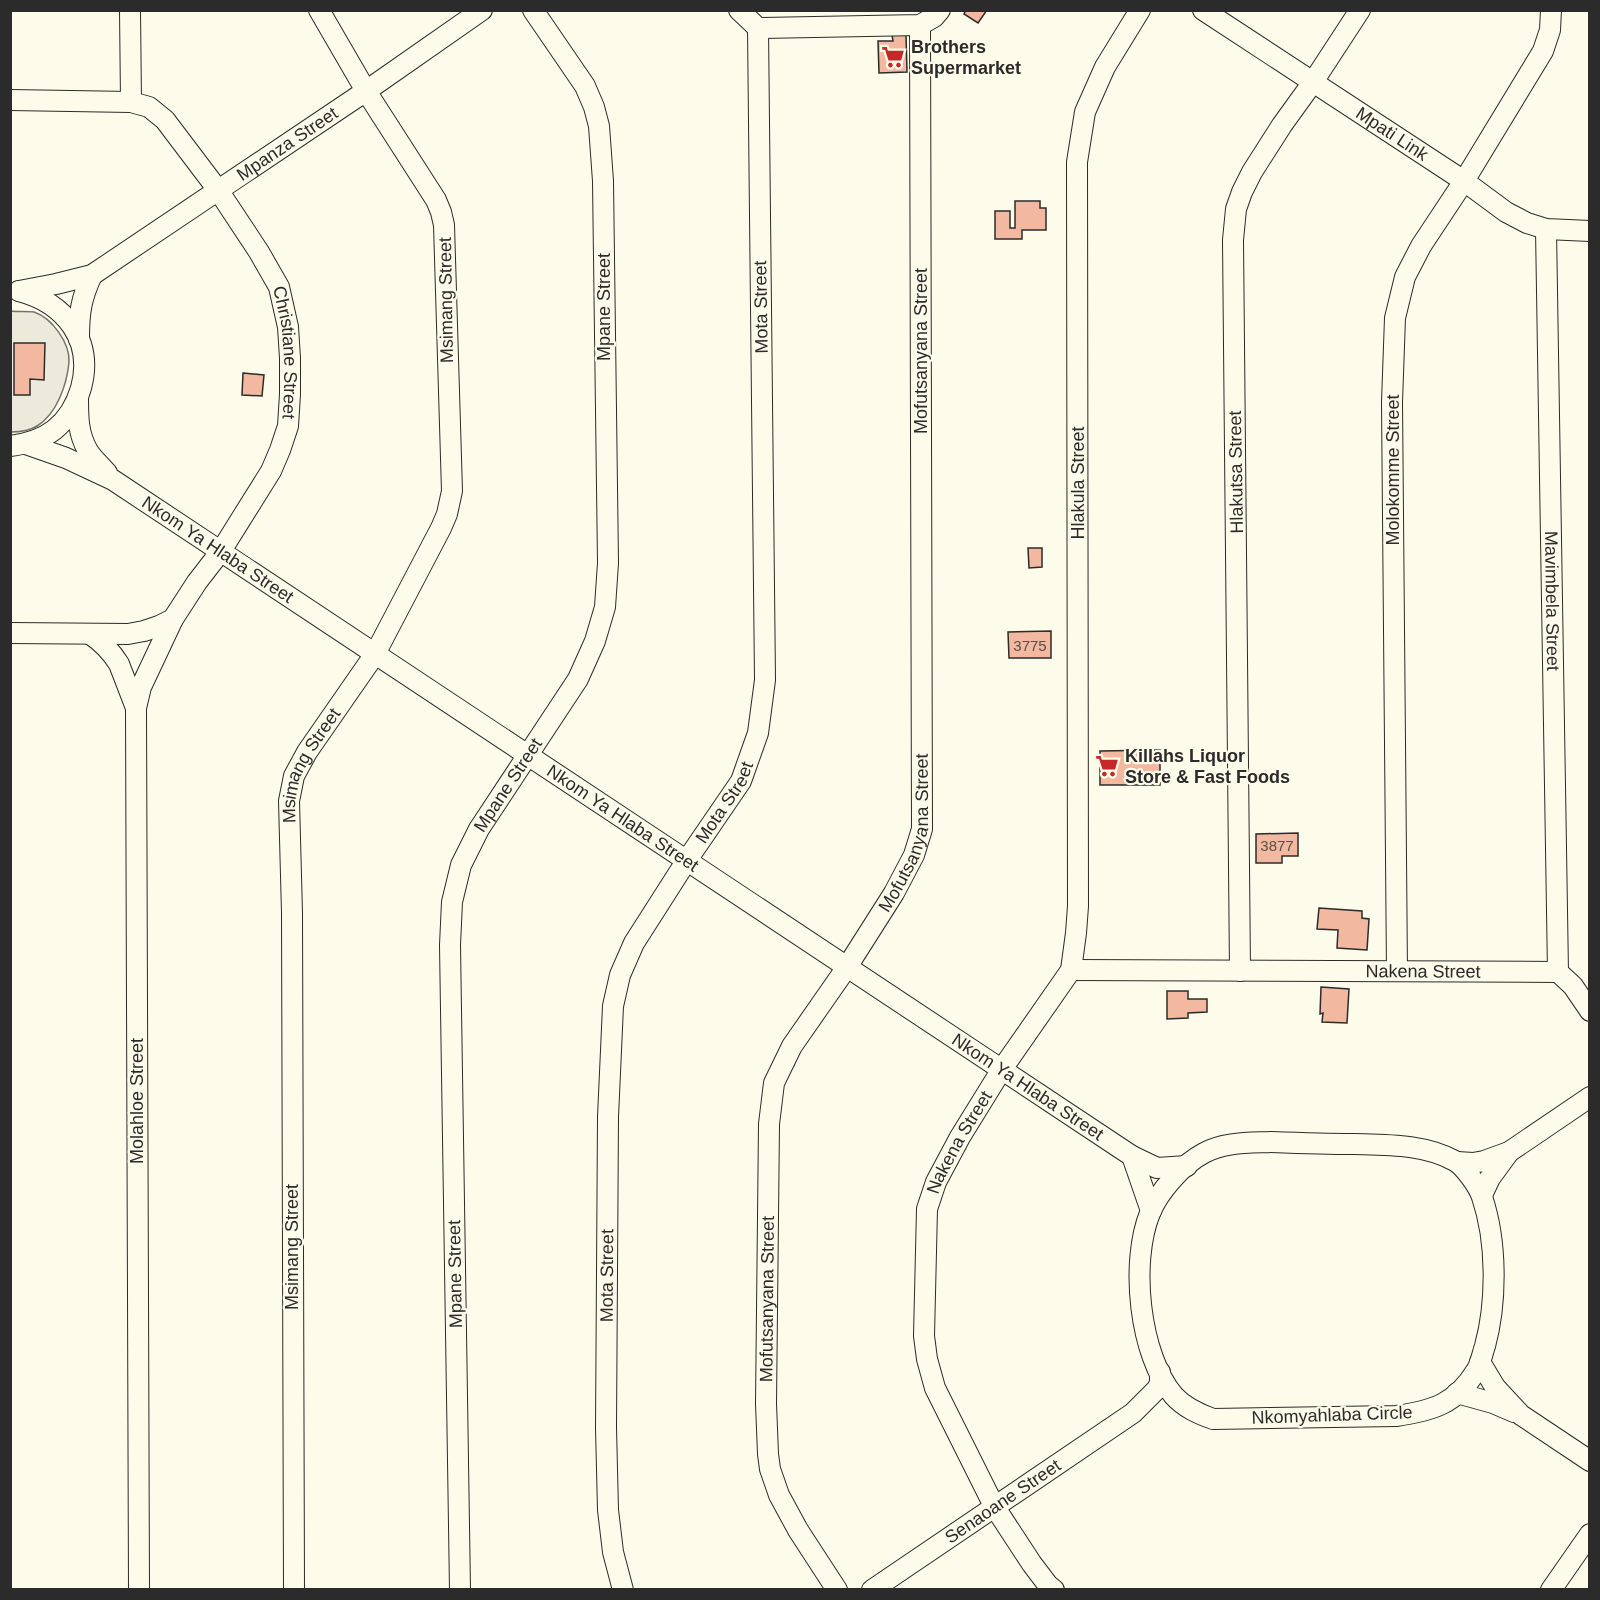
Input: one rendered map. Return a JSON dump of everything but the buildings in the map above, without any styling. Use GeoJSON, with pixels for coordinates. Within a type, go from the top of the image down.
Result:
{"type":"FeatureCollection","features":[{"type":"Feature","properties":{"kind":"street"},"geometry":{"type":"LineString","coordinates":[[130,10],[131,102]]}},
{"type":"Feature","properties":{"kind":"street","name":"Msimang Street"},"geometry":{"type":"LineString","coordinates":[[294,1590],[292,913],[289,801],[294,776],[307,752],[375,654],[441,528],[452,491],[444,225],[441,212],[436,200],[366,91],[319,10]]}},
{"type":"Feature","properties":{"kind":"street","name":"Mpanza Street"},"geometry":{"type":"LineString","coordinates":[[15,290],[56,284],[92,275],[366,91],[482,10]]}},
{"type":"Feature","properties":{"kind":"street","name":"Mpane Street"},"geometry":{"type":"LineString","coordinates":[[460,1590],[450,945],[452,902],[461,865],[479,829],[578,679],[595,641],[605,607],[608,563],[603,181],[599,126],[585,86],[533,10]]}},
{"type":"Feature","properties":{"kind":"street"},"geometry":{"type":"LineString","coordinates":[[739,10],[758,28],[920,25],[934,18],[940,10]]}},
{"type":"Feature","properties":{"kind":"street","name":"Hlakula Street"},"geometry":{"type":"LineString","coordinates":[[1071,970],[1078,906],[1077,162],[1085,112],[1105,67],[1140,10]]}},
{"type":"Feature","properties":{"kind":"street","name":"Mpati Link"},"geometry":{"type":"LineString","coordinates":[[1203,10],[1464,181],[1506,212],[1527,223],[1546,229],[1590,231]]}},
{"type":"Feature","properties":{"kind":"street","name":"Hlakutsa Street"},"geometry":{"type":"LineString","coordinates":[[1240,970],[1233,240],[1236,209],[1252,172],[1360,10]]}},
{"type":"Feature","properties":{"kind":"street","name":"Molokomme Street"},"geometry":{"type":"LineString","coordinates":[[1397,971],[1392,402],[1395,318],[1405,277],[1421,246],[1464,181],[1543,51],[1550,30],[1551,10]]}},
{"type":"Feature","properties":{"kind":"street","name":"Mofutsanyana Street"},"geometry":{"type":"LineString","coordinates":[[837,1590],[798,1530],[779,1495],[768,1454],[766,1404],[769,1124],[774,1083],[792,1046],[847,967],[894,893],[914,855],[922,829],[920,25]]}},
{"type":"Feature","properties":{"kind":"street","name":"Mota Street"},"geometry":{"type":"LineString","coordinates":[[623,1590],[613,1552],[609,1521],[606,1428],[608,1117],[613,1006],[620,975],[634,943],[741,781],[758,734],[765,680],[758,28]]}},
{"type":"Feature","properties":{"kind":"street","name":"Christiane Street"},"geometry":{"type":"LineString","coordinates":[[10,100],[131,102],[149,107],[165,120],[218,190],[279,287],[288,327],[290,358],[288,426],[271,471],[221,551],[173,619]]}},
{"type":"Feature","properties":{"kind":"street","name":"Mavimbela Street"},"geometry":{"type":"LineString","coordinates":[[1546,229],[1558,972]]}},
{"type":"Feature","properties":{"kind":"street"},"geometry":{"type":"LineString","coordinates":[[18,445],[41,438],[54,430],[75,406],[84,375],[79,320],[82,297],[92,275]]}},
{"type":"Feature","properties":{"kind":"street"},"geometry":{"type":"LineString","coordinates":[[15,290],[49,302],[62,312],[80,339]]}},
{"type":"Feature","properties":{"kind":"street","name":"Nkom Ya Hlaba Street"},"geometry":{"type":"LineString","coordinates":[[78,397],[80,433],[88,452],[113,480]]}},
{"type":"Feature","properties":{"kind":"street","name":"Nkom Ya Hlaba Street"},"geometry":{"type":"LineString","coordinates":[[18,445],[66,458],[113,480],[1132,1156],[1157,1168],[1187,1166]]}},
{"type":"Feature","properties":{"kind":"street"},"geometry":{"type":"LineString","coordinates":[[10,633],[128,633],[144,631],[173,619]]}},
{"type":"Feature","properties":{"kind":"street","name":"Molahloe Street"},"geometry":{"type":"LineString","coordinates":[[139,1590],[136,708],[141,687],[173,619]]}},
{"type":"Feature","properties":{"kind":"street"},"geometry":{"type":"LineString","coordinates":[[90,634],[104,644],[116,658],[136,708]]}},
{"type":"Feature","properties":{"kind":"street","name":"Nakena Street"},"geometry":{"type":"LineString","coordinates":[[1054,1590],[1032,1564],[994,1506],[935,1388],[927,1359],[924,1336],[927,1209],[936,1182],[960,1137],[1002,1069],[1071,970],[1558,972]]}},
{"type":"Feature","properties":{"kind":"street"},"geometry":{"type":"LineString","coordinates":[[1558,972],[1573,986],[1590,1011]]}},
{"type":"Feature","properties":{"kind":"street"},"geometry":{"type":"LineString","coordinates":[[1457,1162],[1484,1161],[1509,1152],[1590,1097]]}},
{"type":"Feature","properties":{"kind":"street","name":"Nkomyahlaba Circle"},"geometry":{"type":"LineString","coordinates":[[1271,1142],[1403,1145],[1433,1152],[1457,1162],[1482,1195],[1489,1225],[1494,1289],[1490,1327],[1476,1371],[1457,1394],[1438,1407],[1396,1416],[1213,1419],[1198,1414],[1184,1405],[1170,1391],[1152,1358],[1146,1335],[1139,1281],[1144,1230],[1151,1211],[1161,1194],[1187,1166],[1203,1153],[1216,1147],[1271,1142]]}},
{"type":"Feature","properties":{"kind":"street"},"geometry":{"type":"LineString","coordinates":[[1482,1195],[1490,1178],[1509,1152]]}},
{"type":"Feature","properties":{"kind":"street"},"geometry":{"type":"LineString","coordinates":[[1132,1156],[1151,1211]]}},
{"type":"Feature","properties":{"kind":"street"},"geometry":{"type":"LineString","coordinates":[[1480,1362],[1495,1387],[1521,1414],[1590,1461]]}},
{"type":"Feature","properties":{"kind":"street","name":"Senaoane Street"},"geometry":{"type":"LineString","coordinates":[[872,1590],[1133,1413],[1157,1389],[1160,1383],[1160,1372]]}},
{"type":"Feature","properties":{"kind":"street"},"geometry":{"type":"LineString","coordinates":[[1457,1394],[1493,1403],[1521,1414]]}},
{"type":"Feature","properties":{"kind":"street","name":"Senaoane Street"},"geometry":{"type":"LineString","coordinates":[[1133,1413],[1153,1405],[1184,1405]]}},
{"type":"Feature","properties":{"kind":"street"},"geometry":{"type":"LineString","coordinates":[[1551,1590],[1590,1534]]}},
{"type":"Feature","properties":{"kind":"shaded area"},"geometry":{"type":"Polygon","coordinates":[[[10,311],[34,312],[41,315],[59,332],[69,355],[66,380],[60,398],[50,414],[34,428],[14,432],[11,432],[10,311]]]}},
{"type":"Feature","properties":{"kind":"place","name":"Brothers Supermarket"},"geometry":{"type":"Point","coordinates":[893,57]}},
{"type":"Feature","properties":{"kind":"place","name":"Killahs Liquor Store & Fast Foods"},"geometry":{"type":"Point","coordinates":[1107,766]}}]}
